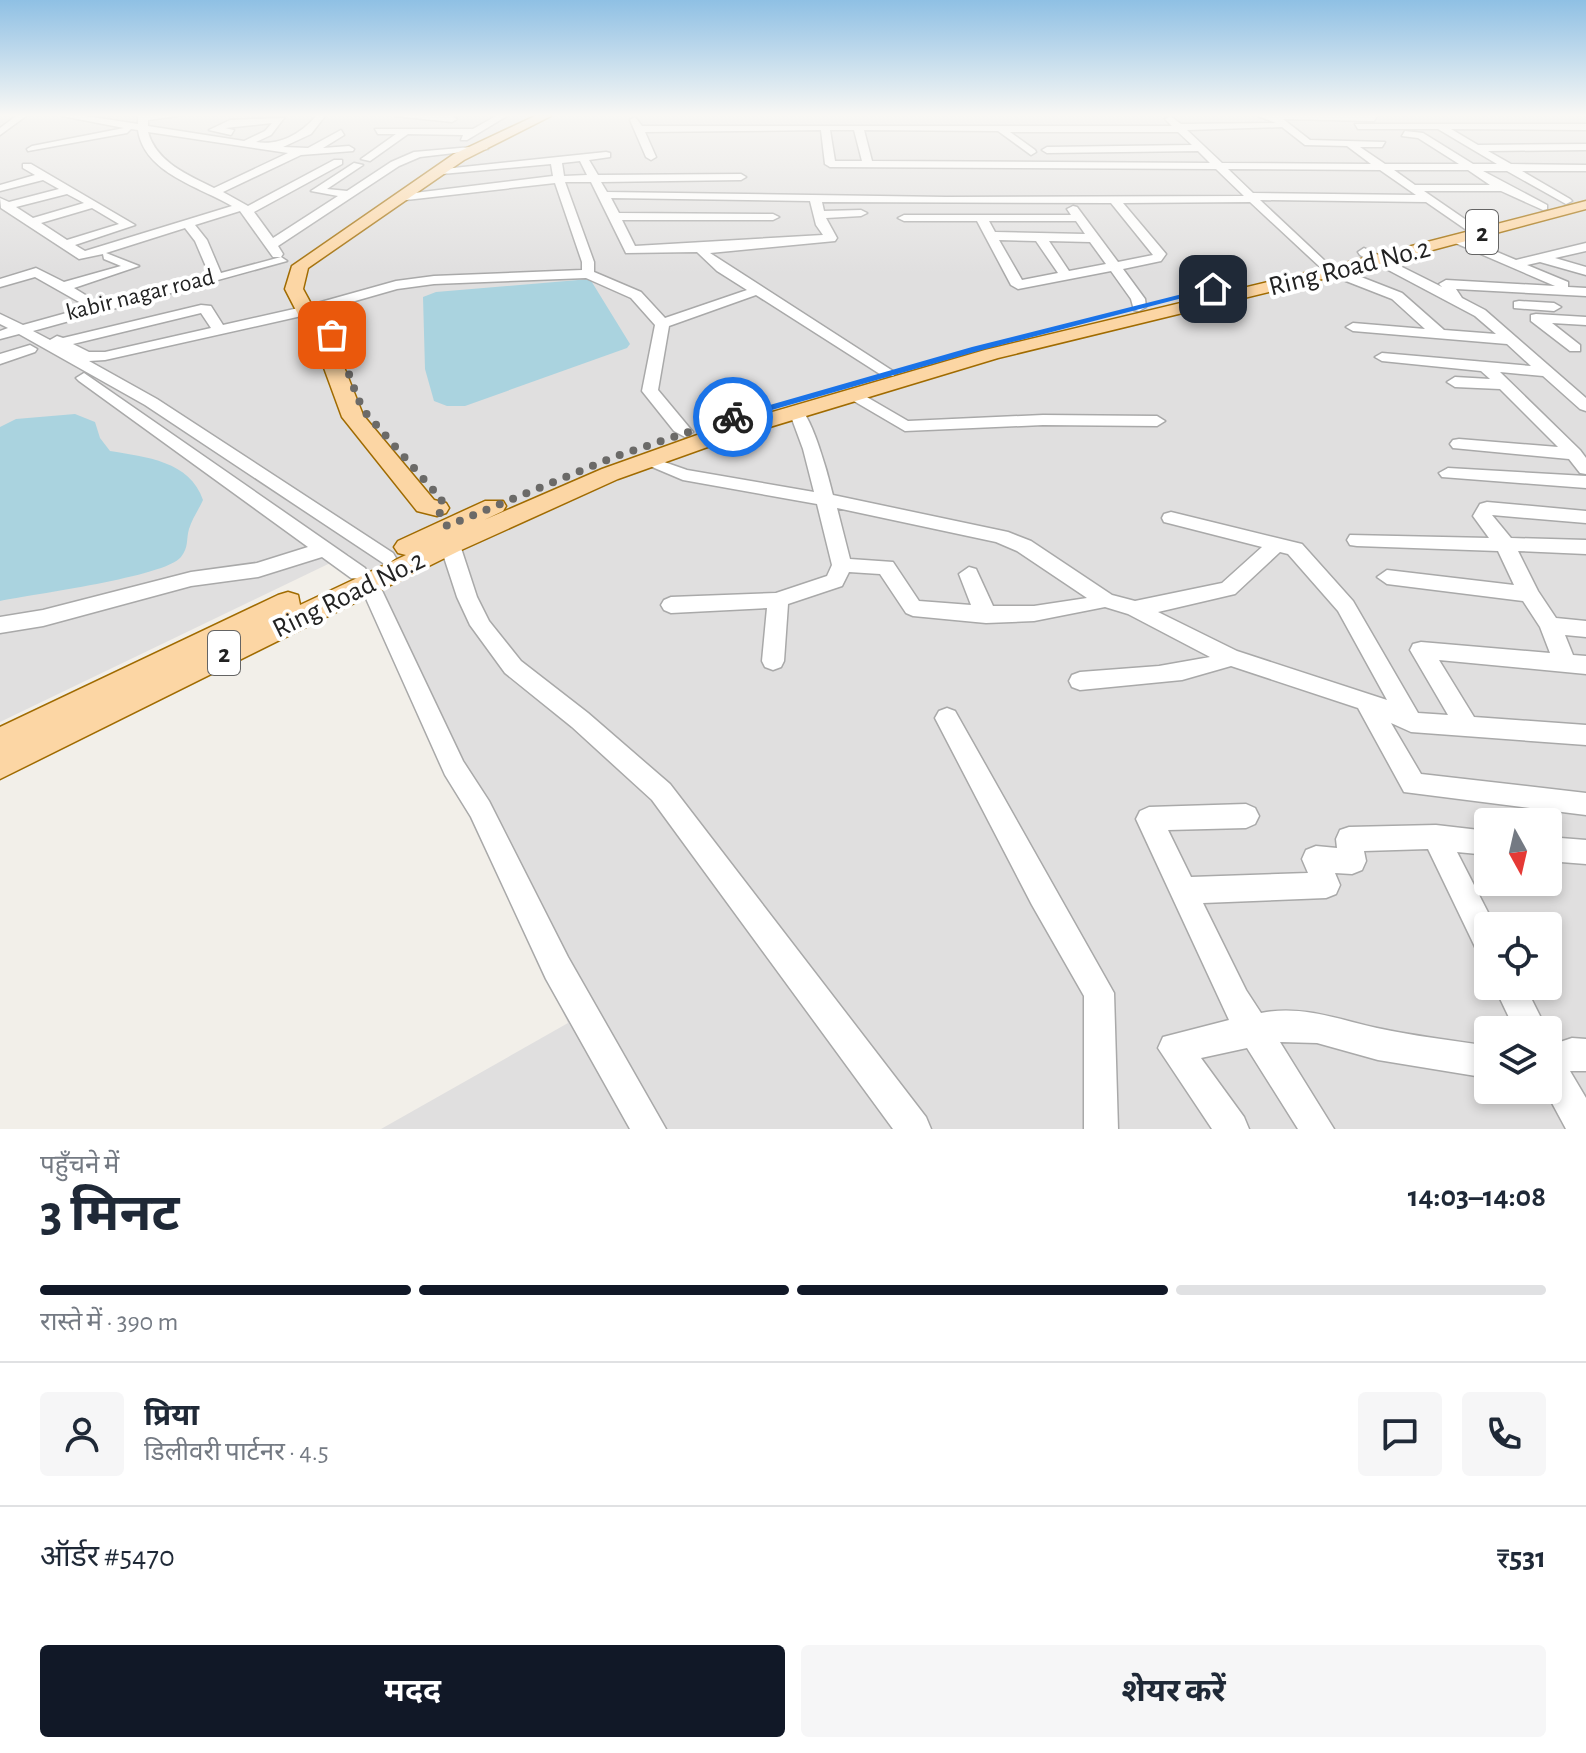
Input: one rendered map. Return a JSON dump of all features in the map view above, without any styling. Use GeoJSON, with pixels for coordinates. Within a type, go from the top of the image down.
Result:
{"type":"FeatureCollection","features":[{"type":"Feature","properties":{"kind":"main road"},"geometry":{"type":"LineString","coordinates":[[445,526],[357,422],[346,386],[330,357],[311,309],[294,289],[300,266],[446,169]]}},
{"type":"Feature","properties":{"kind":"main road"},"geometry":{"type":"LineString","coordinates":[[299,278],[439,173]]}},
{"type":"Feature","properties":{"kind":"main road","name":"Ring Road No.2"},"geometry":{"type":"LineString","coordinates":[[1462,233],[1543,207],[1579,201]]}},
{"type":"Feature","properties":{"kind":"main road","name":"Ring Road No.2"},"geometry":{"type":"LineString","coordinates":[[0,765],[364,578],[445,526],[547,500],[647,461],[797,411],[992,354],[1579,201]]}},
{"type":"Feature","properties":{"kind":"main road","name":"Ring Road No.2"},"geometry":{"type":"LineString","coordinates":[[0,742],[231,628],[364,578],[386,558],[445,526],[614,457],[685,432],[888,373],[1139,307],[1326,267]]}},
{"type":"Feature","properties":{"kind":"street"},"geometry":{"type":"LineString","coordinates":[[32,169],[129,225],[69,243]]}},
{"type":"Feature","properties":{"kind":"street"},"geometry":{"type":"LineString","coordinates":[[171,169],[244,209],[281,260],[299,278]]}},
{"type":"Feature","properties":{"kind":"street"},"geometry":{"type":"LineString","coordinates":[[214,192],[264,169]]}},
{"type":"Feature","properties":{"kind":"street"},"geometry":{"type":"LineString","coordinates":[[2,204],[83,256],[187,223],[244,209],[321,169]]}},
{"type":"Feature","properties":{"kind":"street"},"geometry":{"type":"LineString","coordinates":[[347,194],[316,191],[352,169]]}},
{"type":"Feature","properties":{"kind":"street"},"geometry":{"type":"LineString","coordinates":[[271,245],[388,169]]}},
{"type":"Feature","properties":{"kind":"street"},"geometry":{"type":"LineString","coordinates":[[439,173],[478,169]]}},
{"type":"Feature","properties":{"kind":"street"},"geometry":{"type":"LineString","coordinates":[[557,169],[588,262],[588,274]]}},
{"type":"Feature","properties":{"kind":"street"},"geometry":{"type":"LineString","coordinates":[[588,169],[601,195],[618,216],[630,250],[831,238],[821,220],[815,198]]}},
{"type":"Feature","properties":{"kind":"street"},"geometry":{"type":"LineString","coordinates":[[884,169],[941,186],[1067,199],[1426,199]]}},
{"type":"Feature","properties":{"kind":"street"},"geometry":{"type":"LineString","coordinates":[[601,195],[815,198],[941,186],[1066,169]]}},
{"type":"Feature","properties":{"kind":"street"},"geometry":{"type":"LineString","coordinates":[[1220,169],[1326,267],[1397,296],[1441,335]]}},
{"type":"Feature","properties":{"kind":"street"},"geometry":{"type":"LineString","coordinates":[[1384,169],[1426,199],[1462,233],[1515,264],[1583,292]]}},
{"type":"Feature","properties":{"kind":"street"},"geometry":{"type":"LineString","coordinates":[[1457,169],[1485,169]]}},
{"type":"Feature","properties":{"kind":"street"},"geometry":{"type":"LineString","coordinates":[[1475,169],[1503,188],[1543,207]]}},
{"type":"Feature","properties":{"kind":"street"},"geometry":{"type":"LineString","coordinates":[[1509,169],[1579,201]]}},
{"type":"Feature","properties":{"kind":"street"},"geometry":{"type":"LineString","coordinates":[[0,188],[45,176]]}},
{"type":"Feature","properties":{"kind":"street"},"geometry":{"type":"LineString","coordinates":[[680,196],[685,177]]}},
{"type":"Feature","properties":{"kind":"street"},"geometry":{"type":"LineString","coordinates":[[406,197],[559,179],[741,177]]}},
{"type":"Feature","properties":{"kind":"street"},"geometry":{"type":"LineString","coordinates":[[936,216],[941,186]]}},
{"type":"Feature","properties":{"kind":"street"},"geometry":{"type":"LineString","coordinates":[[1410,188],[1503,188]]}},
{"type":"Feature","properties":{"kind":"street"},"geometry":{"type":"LineString","coordinates":[[2,204],[69,190]]}},
{"type":"Feature","properties":{"kind":"street"},"geometry":{"type":"LineString","coordinates":[[778,197],[782,225]]}},
{"type":"Feature","properties":{"kind":"street"},"geometry":{"type":"LineString","coordinates":[[1067,199],[1138,299],[1139,307]]}},
{"type":"Feature","properties":{"kind":"street"},"geometry":{"type":"LineString","coordinates":[[981,218],[1002,261],[1018,285],[1157,258],[1160,254],[1114,199]]}},
{"type":"Feature","properties":{"kind":"street"},"geometry":{"type":"LineString","coordinates":[[30,222],[94,204]]}},
{"type":"Feature","properties":{"kind":"street"},"geometry":{"type":"LineString","coordinates":[[618,216],[695,217],[695,230],[782,225],[861,213]]}},
{"type":"Feature","properties":{"kind":"street"},"geometry":{"type":"LineString","coordinates":[[904,218],[1079,218]]}},
{"type":"Feature","properties":{"kind":"street"},"geometry":{"type":"LineString","coordinates":[[187,223],[201,240],[216,275]]}},
{"type":"Feature","properties":{"kind":"street"},"geometry":{"type":"LineString","coordinates":[[992,236],[1093,238]]}},
{"type":"Feature","properties":{"kind":"street"},"geometry":{"type":"LineString","coordinates":[[1040,237],[1066,276]]}},
{"type":"Feature","properties":{"kind":"street"},"geometry":{"type":"LineString","coordinates":[[1515,264],[1586,247]]}},
{"type":"Feature","properties":{"kind":"street"},"geometry":{"type":"LineString","coordinates":[[703,248],[704,254],[722,268],[888,373]]}},
{"type":"Feature","properties":{"kind":"street"},"geometry":{"type":"LineString","coordinates":[[63,287],[133,266],[108,256]]}},
{"type":"Feature","properties":{"kind":"street"},"geometry":{"type":"LineString","coordinates":[[1371,256],[1480,313],[1546,372],[1582,399]]}},
{"type":"Feature","properties":{"kind":"street"},"geometry":{"type":"LineString","coordinates":[[1543,259],[1586,271]]}},
{"type":"Feature","properties":{"kind":"street"},"geometry":{"type":"LineString","coordinates":[[13,328],[281,260]]}},
{"type":"Feature","properties":{"kind":"street","name":"kabir nagar road"},"geometry":{"type":"LineString","coordinates":[[13,328],[281,260]]}},
{"type":"Feature","properties":{"kind":"street"},"geometry":{"type":"LineString","coordinates":[[0,283],[36,272],[94,305]]}},
{"type":"Feature","properties":{"kind":"street"},"geometry":{"type":"LineString","coordinates":[[13,328],[94,358],[220,331],[396,285],[434,280],[588,274],[636,295],[662,324]]}},
{"type":"Feature","properties":{"kind":"street"},"geometry":{"type":"LineString","coordinates":[[1458,302],[1446,284],[1583,292]]}},
{"type":"Feature","properties":{"kind":"street"},"geometry":{"type":"LineString","coordinates":[[1495,287],[1582,351]]}},
{"type":"Feature","properties":{"kind":"street"},"geometry":{"type":"LineString","coordinates":[[662,324],[759,290]]}},
{"type":"Feature","properties":{"kind":"street"},"geometry":{"type":"LineString","coordinates":[[0,304],[13,328],[30,349],[89,381],[364,578],[454,768],[480,809],[557,968],[649,1129]]}},
{"type":"Feature","properties":{"kind":"street"},"geometry":{"type":"LineString","coordinates":[[1519,305],[1586,308]]}},
{"type":"Feature","properties":{"kind":"street"},"geometry":{"type":"LineString","coordinates":[[60,343],[201,309],[206,309],[220,331]]}},
{"type":"Feature","properties":{"kind":"street"},"geometry":{"type":"LineString","coordinates":[[1536,318],[1586,321]]}},
{"type":"Feature","properties":{"kind":"street"},"geometry":{"type":"LineString","coordinates":[[662,324],[650,391],[666,408],[674,423],[685,432]]}},
{"type":"Feature","properties":{"kind":"street"},"geometry":{"type":"LineString","coordinates":[[1353,327],[1511,340]]}},
{"type":"Feature","properties":{"kind":"street"},"geometry":{"type":"LineString","coordinates":[[13,328],[151,402],[386,558]]}},
{"type":"Feature","properties":{"kind":"street"},"geometry":{"type":"LineString","coordinates":[[1554,332],[1586,333]]}},
{"type":"Feature","properties":{"kind":"street"},"geometry":{"type":"LineString","coordinates":[[0,359],[30,349]]}},
{"type":"Feature","properties":{"kind":"street"},"geometry":{"type":"LineString","coordinates":[[1382,357],[1546,372]]}},
{"type":"Feature","properties":{"kind":"street"},"geometry":{"type":"LineString","coordinates":[[1487,368],[1586,469]]}},
{"type":"Feature","properties":{"kind":"street"},"geometry":{"type":"LineString","coordinates":[[1455,382],[1505,385]]}},
{"type":"Feature","properties":{"kind":"street"},"geometry":{"type":"LineString","coordinates":[[853,394],[905,426],[1043,420],[1157,421]]}},
{"type":"Feature","properties":{"kind":"street"},"geometry":{"type":"LineString","coordinates":[[671,605],[777,600],[835,581],[842,565],[827,500],[797,411]]}},
{"type":"Feature","properties":{"kind":"street"},"geometry":{"type":"LineString","coordinates":[[1459,444],[1574,454]]}},
{"type":"Feature","properties":{"kind":"street"},"geometry":{"type":"LineString","coordinates":[[647,461],[683,475],[827,500],[1001,537],[1024,546],[1105,600],[1135,609],[1229,657],[1366,701],[1411,722],[1586,735]]}},
{"type":"Feature","properties":{"kind":"street"},"geometry":{"type":"LineString","coordinates":[[1448,473],[1586,482]]}},
{"type":"Feature","properties":{"kind":"street"},"geometry":{"type":"LineString","coordinates":[[1575,664],[1529,594],[1504,543],[1482,516],[1487,508],[1586,517]]}},
{"type":"Feature","properties":{"kind":"street"},"geometry":{"type":"LineString","coordinates":[[1171,518],[1295,549],[1346,606],[1411,722]]}},
{"type":"Feature","properties":{"kind":"street"},"geometry":{"type":"LineString","coordinates":[[445,526],[467,597],[481,625],[513,667],[580,720],[661,792],[914,1129]]}},
{"type":"Feature","properties":{"kind":"street"},"geometry":{"type":"LineString","coordinates":[[1357,540],[1586,547]]}},
{"type":"Feature","properties":{"kind":"street"},"geometry":{"type":"LineString","coordinates":[[1135,609],[1228,589],[1255,567],[1277,543]]}},
{"type":"Feature","properties":{"kind":"street"},"geometry":{"type":"LineString","coordinates":[[0,625],[43,618],[191,579],[258,570],[325,549]]}},
{"type":"Feature","properties":{"kind":"street"},"geometry":{"type":"LineString","coordinates":[[842,565],[886,567],[913,608],[986,615],[1087,607],[1105,600]]}},
{"type":"Feature","properties":{"kind":"street"},"geometry":{"type":"LineString","coordinates":[[969,574],[986,615]]}},
{"type":"Feature","properties":{"kind":"street"},"geometry":{"type":"LineString","coordinates":[[1387,577],[1529,594]]}},
{"type":"Feature","properties":{"kind":"street"},"geometry":{"type":"LineString","coordinates":[[773,661],[777,600]]}},
{"type":"Feature","properties":{"kind":"street"},"geometry":{"type":"LineString","coordinates":[[1550,625],[1586,629]]}},
{"type":"Feature","properties":{"kind":"street"},"geometry":{"type":"LineString","coordinates":[[1466,725],[1421,650],[1575,664]]}},
{"type":"Feature","properties":{"kind":"street"},"geometry":{"type":"LineString","coordinates":[[1080,681],[1171,673],[1222,664],[1229,657]]}},
{"type":"Feature","properties":{"kind":"street"},"geometry":{"type":"LineString","coordinates":[[1366,701],[1413,784],[1586,804]]}},
{"type":"Feature","properties":{"kind":"street"},"geometry":{"type":"LineString","coordinates":[[947,718],[1042,896],[1099,993],[1101,1129]]}},
{"type":"Feature","properties":{"kind":"street"},"geometry":{"type":"LineString","coordinates":[[1246,816],[1149,819],[1235,1001],[1317,1129]]}},
{"type":"Feature","properties":{"kind":"street"},"geometry":{"type":"LineString","coordinates":[[1183,891],[1326,885],[1316,859],[1352,861],[1349,839],[1436,837],[1474,841]]}},
{"type":"Feature","properties":{"kind":"street"},"geometry":{"type":"LineString","coordinates":[[1436,837],[1474,914]]}},
{"type":"Feature","properties":{"kind":"street"},"geometry":{"type":"LineString","coordinates":[[1562,850],[1586,852]]}},
{"type":"Feature","properties":{"kind":"street"},"geometry":{"type":"LineString","coordinates":[[1232,1129],[1174,1048],[1275,1026],[1317,1027],[1378,1044],[1474,1060]]}},
{"type":"Feature","properties":{"kind":"street"},"geometry":{"type":"LineString","coordinates":[[1562,1058],[1572,1054],[1586,1055]]}},
{"type":"Feature","properties":{"kind":"street"},"geometry":{"type":"LineString","coordinates":[[1562,1088],[1585,1129]]}},
{"type":"Feature","properties":{"kind":"shaded area"},"geometry":{"type":"Polygon","coordinates":[[[0,169],[1586,169],[1586,1129],[381,1129],[568,1023],[349,554],[0,722],[0,169]]]}},
{"type":"Feature","properties":{"kind":"water"},"geometry":{"type":"Polygon","coordinates":[[[590,279],[630,344],[627,348],[465,406],[447,406],[434,401],[425,369],[423,297],[436,292],[590,279]]]}},
{"type":"Feature","properties":{"kind":"water"},"geometry":{"type":"Polygon","coordinates":[[[75,414],[95,422],[100,438],[110,451],[165,463],[188,477],[197,487],[203,500],[190,525],[185,550],[170,564],[151,571],[0,601],[0,427],[16,419],[75,414]]]}},
{"type":"Feature","properties":{"kind":"way so far"},"geometry":{"type":"LineString","coordinates":[[332,335],[343,353],[349,378],[364,411],[442,500],[437,508],[447,526],[614,457],[733,417]]}},
{"type":"Feature","properties":{"kind":"route"},"geometry":{"type":"LineString","coordinates":[[733,417],[975,349],[1213,289]]}}]}
